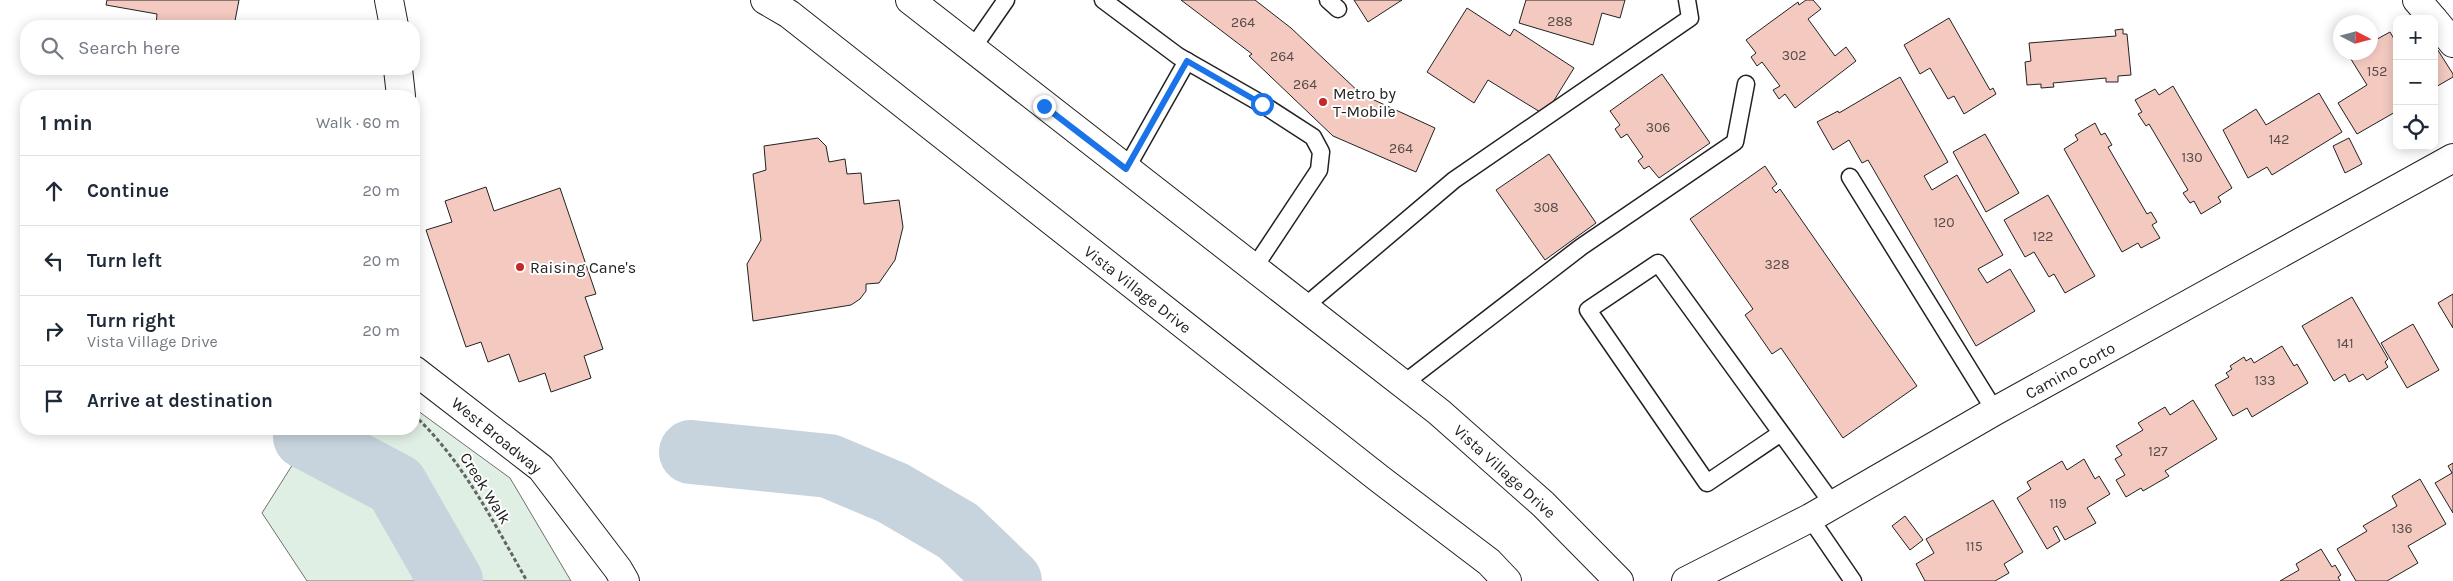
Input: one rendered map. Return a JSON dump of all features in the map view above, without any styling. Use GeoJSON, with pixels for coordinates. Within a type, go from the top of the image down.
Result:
{"type":"FeatureCollection","features":[{"type":"Feature","properties":{"kind":"main road"},"geometry":{"type":"LineString","coordinates":[[389,0],[393,20]]}},
{"type":"Feature","properties":{"kind":"main road","name":"Vista Village Drive"},"geometry":{"type":"LineString","coordinates":[[765,0],[789,14],[1381,480],[1489,562],[1507,581]]}},
{"type":"Feature","properties":{"kind":"main road","name":"Vista Village Drive"},"geometry":{"type":"LineString","coordinates":[[910,0],[1439,412],[1543,504],[1620,581]]}},
{"type":"Feature","properties":{"kind":"main road"},"geometry":{"type":"LineString","coordinates":[[2417,0],[2430,15]]}},
{"type":"Feature","properties":{"kind":"main road"},"geometry":{"type":"LineString","coordinates":[[2438,25],[2453,43]]}},
{"type":"Feature","properties":{"kind":"main road"},"geometry":{"type":"LineString","coordinates":[[399,75],[400,90]]}},
{"type":"Feature","properties":{"kind":"main road","name":"Camino Corto"},"geometry":{"type":"LineString","coordinates":[[1686,581],[1821,511],[1995,411],[2453,158]]}},
{"type":"Feature","properties":{"kind":"main road","name":"West Broadway"},"geometry":{"type":"LineString","coordinates":[[420,375],[541,468],[618,569],[625,581]]}},
{"type":"Feature","properties":{"kind":"lane"},"geometry":{"type":"LineString","coordinates":[[972,48],[1006,0]]}},
{"type":"Feature","properties":{"kind":"lane"},"geometry":{"type":"LineString","coordinates":[[1103,0],[1187,61],[1313,137],[1321,152],[1319,170],[1254,268]]}},
{"type":"Feature","properties":{"kind":"lane"},"geometry":{"type":"LineString","coordinates":[[1304,307],[1454,180],[1690,18],[1687,0]]}},
{"type":"Feature","properties":{"kind":"lane"},"geometry":{"type":"LineString","coordinates":[[1126,169],[1187,61]]}},
{"type":"Feature","properties":{"kind":"lane"},"geometry":{"type":"LineString","coordinates":[[1403,384],[1581,247],[1735,142],[1746,84]]}},
{"type":"Feature","properties":{"kind":"lane"},"geometry":{"type":"LineString","coordinates":[[1850,177],[1995,411]]}},
{"type":"Feature","properties":{"kind":"lane"},"geometry":{"type":"LineString","coordinates":[[1781,434],[1707,483],[1588,310],[1658,263],[1781,434],[1821,511],[1853,581]]}},
{"type":"Feature","properties":{"kind":"path","name":"Creek Walk"},"geometry":{"type":"LineString","coordinates":[[420,422],[448,452],[472,483],[527,581]]}},
{"type":"Feature","properties":{"kind":"green space"},"geometry":{"type":"Polygon","coordinates":[[[420,412],[510,478],[571,581],[307,581],[262,513],[311,435],[420,435],[420,412]]]}},
{"type":"Feature","properties":{"kind":"building"},"geometry":{"type":"Polygon","coordinates":[[[107,0],[239,0],[235,20],[156,20],[157,14],[106,5],[107,0]]]}},
{"type":"Feature","properties":{"kind":"building"},"geometry":{"type":"Polygon","coordinates":[[[1181,0],[1255,0],[1291,28],[1361,94],[1435,128],[1416,172],[1333,136],[1249,56],[1252,54],[1181,0]]]}},
{"type":"Feature","properties":{"kind":"building"},"geometry":{"type":"Polygon","coordinates":[[[1354,0],[1402,0],[1368,22],[1354,0]]]}},
{"type":"Feature","properties":{"kind":"building"},"geometry":{"type":"Polygon","coordinates":[[[1526,0],[1625,0],[1620,18],[1602,13],[1593,45],[1519,23],[1526,0]]]}},
{"type":"Feature","properties":{"kind":"building"},"geometry":{"type":"Polygon","coordinates":[[[1806,0],[1813,0],[1821,9],[1808,19],[1835,56],[1846,47],[1856,61],[1795,108],[1785,94],[1779,99],[1773,90],[1780,86],[1762,62],[1757,66],[1751,57],[1756,53],[1746,40],[1798,2],[1799,5],[1806,0]]]}},
{"type":"Feature","properties":{"kind":"building"},"geometry":{"type":"Polygon","coordinates":[[[1467,8],[1510,36],[1514,29],[1574,68],[1545,115],[1488,80],[1474,103],[1427,72],[1467,8]]]}},
{"type":"Feature","properties":{"kind":"building"},"geometry":{"type":"Polygon","coordinates":[[[1949,18],[1990,90],[1993,88],[1996,94],[1964,114],[1954,96],[1948,99],[1930,68],[1920,74],[1904,45],[1949,18]]]}},
{"type":"Feature","properties":{"kind":"building"},"geometry":{"type":"Polygon","coordinates":[[[2123,29],[2123,34],[2127,34],[2131,75],[2118,76],[2118,82],[2106,82],[2106,78],[2053,83],[2054,87],[2041,88],[2041,84],[2027,85],[2025,62],[2031,61],[2029,43],[2116,36],[2115,30],[2123,29]]]}},
{"type":"Feature","properties":{"kind":"building"},"geometry":{"type":"Polygon","coordinates":[[[2390,32],[2393,37],[2393,113],[2357,134],[2338,103],[2367,85],[2351,60],[2378,60],[2378,39],[2390,32]]]}},
{"type":"Feature","properties":{"kind":"building"},"geometry":{"type":"Polygon","coordinates":[[[2438,50],[2453,74],[2453,77],[2438,86],[2438,50]]]}},
{"type":"Feature","properties":{"kind":"building"},"geometry":{"type":"Polygon","coordinates":[[[1662,74],[1710,143],[1659,178],[1649,166],[1644,169],[1638,161],[1643,157],[1627,134],[1621,138],[1615,129],[1620,125],[1610,111],[1662,74]]]}},
{"type":"Feature","properties":{"kind":"building"},"geometry":{"type":"Polygon","coordinates":[[[1900,77],[1948,162],[1924,176],[1932,190],[1957,175],[2003,255],[1978,269],[1987,283],[2010,269],[2035,311],[1976,346],[1868,160],[1862,163],[1849,140],[1833,150],[1817,122],[1838,111],[1839,113],[1900,77]]]}},
{"type":"Feature","properties":{"kind":"building"},"geometry":{"type":"Polygon","coordinates":[[[2173,86],[2232,188],[2218,197],[2221,202],[2201,214],[2194,201],[2190,203],[2183,193],[2188,190],[2149,124],[2146,126],[2138,114],[2142,112],[2135,100],[2155,89],[2159,95],[2173,86]]]}},
{"type":"Feature","properties":{"kind":"building"},"geometry":{"type":"Polygon","coordinates":[[[2319,93],[2342,132],[2272,175],[2267,167],[2248,178],[2223,130],[2256,109],[2266,125],[2319,93]]]}},
{"type":"Feature","properties":{"kind":"building"},"geometry":{"type":"Polygon","coordinates":[[[2095,123],[2101,135],[2105,133],[2112,145],[2108,147],[2147,214],[2151,212],[2157,222],[2152,225],[2160,238],[2141,248],[2138,243],[2122,252],[2064,149],[2078,140],[2075,135],[2095,123]]]}},
{"type":"Feature","properties":{"kind":"building"},"geometry":{"type":"Polygon","coordinates":[[[1985,134],[2019,193],[1986,212],[1953,152],[1985,134]]]}},
{"type":"Feature","properties":{"kind":"building"},"geometry":{"type":"Polygon","coordinates":[[[818,138],[826,146],[829,162],[845,159],[847,174],[861,173],[864,204],[899,200],[903,227],[895,260],[879,283],[866,284],[866,291],[860,299],[851,305],[753,321],[747,264],[761,240],[753,174],[766,170],[764,146],[818,138]]]}},
{"type":"Feature","properties":{"kind":"building"},"geometry":{"type":"Polygon","coordinates":[[[2349,138],[2362,164],[2345,173],[2333,146],[2349,138]]]}},
{"type":"Feature","properties":{"kind":"building"},"geometry":{"type":"Polygon","coordinates":[[[1549,154],[1596,223],[1545,260],[1496,190],[1549,154]]]}},
{"type":"Feature","properties":{"kind":"building"},"geometry":{"type":"Polygon","coordinates":[[[1765,166],[1777,184],[1772,188],[1776,193],[1780,189],[1917,386],[1843,438],[1781,348],[1772,354],[1745,315],[1753,309],[1690,219],[1765,166]]]}},
{"type":"Feature","properties":{"kind":"building"},"geometry":{"type":"Polygon","coordinates":[[[486,187],[494,211],[560,188],[596,294],[585,297],[603,349],[584,356],[591,378],[551,392],[545,373],[519,382],[509,354],[488,362],[481,342],[466,347],[426,230],[452,222],[445,201],[486,187]]]}},
{"type":"Feature","properties":{"kind":"building"},"geometry":{"type":"Polygon","coordinates":[[[2048,195],[2095,276],[2065,293],[2054,274],[2049,277],[2034,252],[2025,257],[2004,220],[2048,195]]]}},
{"type":"Feature","properties":{"kind":"building"},"geometry":{"type":"Polygon","coordinates":[[[2453,294],[2453,328],[2438,303],[2453,294]]]}},
{"type":"Feature","properties":{"kind":"building"},"geometry":{"type":"Polygon","coordinates":[[[2352,297],[2388,359],[2385,362],[2388,367],[2367,380],[2363,374],[2349,382],[2345,374],[2334,381],[2302,326],[2352,297]]]}},
{"type":"Feature","properties":{"kind":"building"},"geometry":{"type":"Polygon","coordinates":[[[2413,324],[2439,370],[2407,388],[2381,343],[2413,324]]]}},
{"type":"Feature","properties":{"kind":"building"},"geometry":{"type":"Polygon","coordinates":[[[2282,346],[2294,366],[2297,364],[2308,383],[2252,417],[2247,408],[2233,416],[2215,385],[2229,377],[2226,373],[2232,369],[2230,366],[2244,357],[2246,361],[2251,358],[2254,363],[2282,346]]]}},
{"type":"Feature","properties":{"kind":"building"},"geometry":{"type":"Polygon","coordinates":[[[2193,400],[2217,439],[2165,471],[2169,476],[2143,491],[2141,488],[2126,497],[2116,480],[2125,475],[2115,459],[2122,455],[2116,446],[2143,430],[2138,423],[2165,407],[2170,415],[2193,400]]]}},
{"type":"Feature","properties":{"kind":"building"},"geometry":{"type":"Polygon","coordinates":[[[2084,459],[2095,479],[2099,476],[2110,494],[2087,508],[2096,523],[2065,540],[2057,526],[2053,528],[2060,541],[2047,549],[2017,498],[2031,489],[2027,482],[2062,461],[2067,470],[2084,459]]]}},
{"type":"Feature","properties":{"kind":"building"},"geometry":{"type":"Polygon","coordinates":[[[2453,463],[2453,513],[2435,483],[2452,473],[2448,466],[2453,463]]]}},
{"type":"Feature","properties":{"kind":"building"},"geometry":{"type":"Polygon","coordinates":[[[2420,479],[2446,524],[2408,546],[2418,563],[2387,581],[2356,581],[2337,549],[2367,531],[2363,526],[2397,506],[2392,496],[2420,479]]]}},
{"type":"Feature","properties":{"kind":"building"},"geometry":{"type":"Polygon","coordinates":[[[1993,500],[2023,552],[2004,564],[2009,573],[1995,581],[1925,581],[1916,564],[1934,553],[1926,539],[1993,500]]]}},
{"type":"Feature","properties":{"kind":"building"},"geometry":{"type":"Polygon","coordinates":[[[1905,516],[1923,540],[1910,550],[1892,526],[1905,516]]]}},
{"type":"Feature","properties":{"kind":"building"},"geometry":{"type":"Polygon","coordinates":[[[2321,549],[2332,567],[2335,565],[2341,575],[2338,577],[2340,581],[2280,581],[2299,570],[2296,564],[2321,549]]]}},
{"type":"Feature","properties":{"kind":"waterway"},"geometry":{"type":"LineString","coordinates":[[305,437],[396,485],[451,581]]}},
{"type":"Feature","properties":{"kind":"waterway"},"geometry":{"type":"LineString","coordinates":[[691,452],[829,466],[893,493],[958,531],[1010,581]]}},
{"type":"Feature","properties":{"kind":"place","name":"Metro by T-Mobile"},"geometry":{"type":"Point","coordinates":[1323,102]}},
{"type":"Feature","properties":{"kind":"place","name":"Raising Cane's"},"geometry":{"type":"Point","coordinates":[520,267]}},
{"type":"Feature","properties":{"kind":"route"},"geometry":{"type":"LineString","coordinates":[[1044,106],[1126,169],[1187,61],[1262,104]]}}]}
